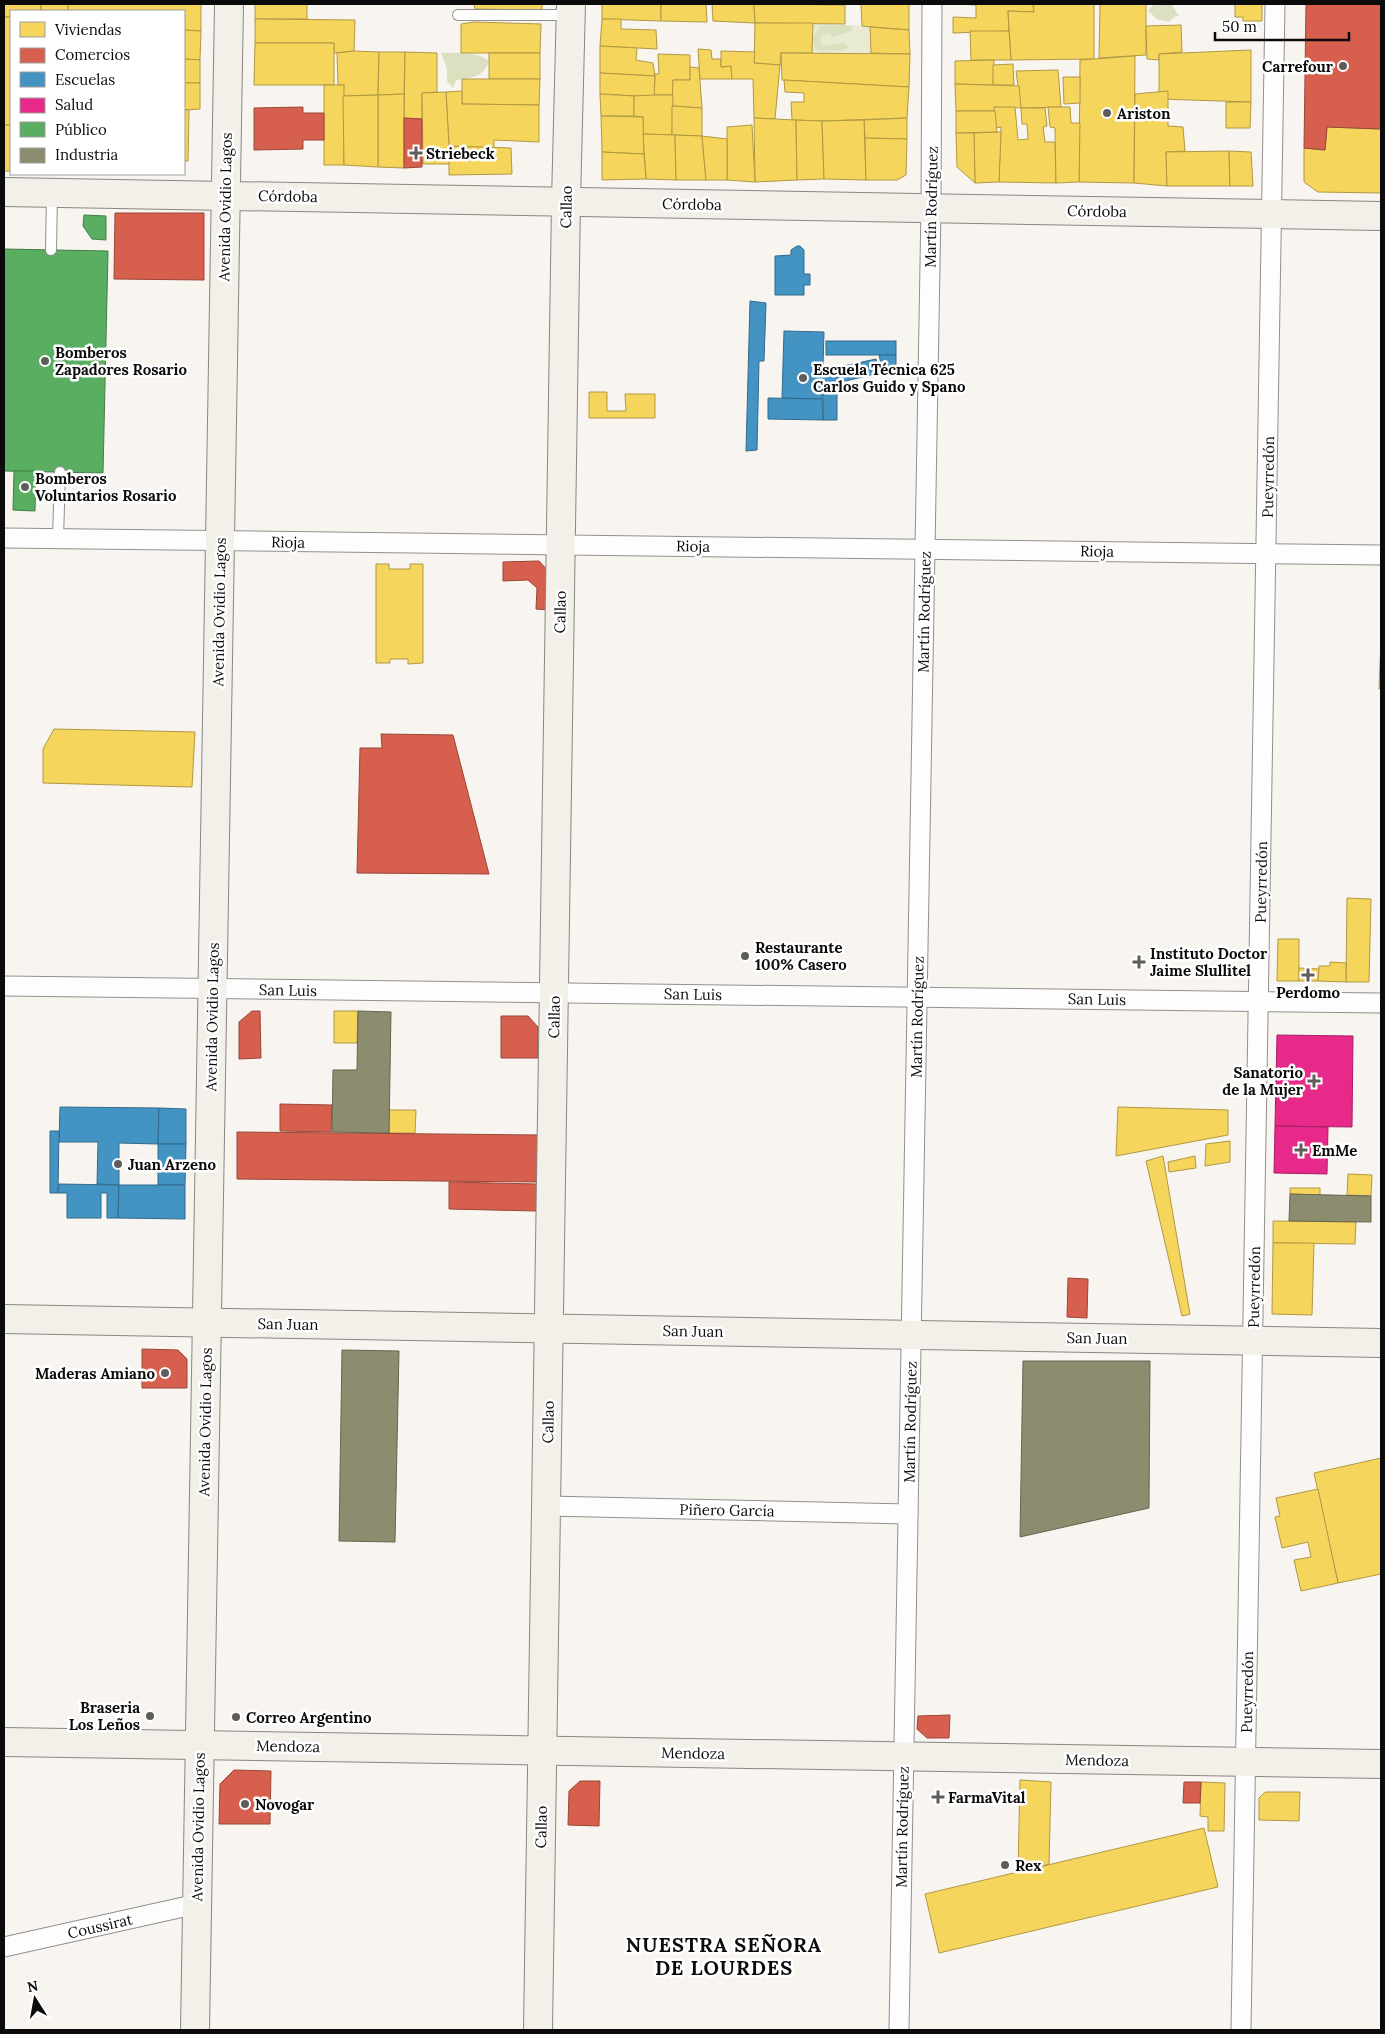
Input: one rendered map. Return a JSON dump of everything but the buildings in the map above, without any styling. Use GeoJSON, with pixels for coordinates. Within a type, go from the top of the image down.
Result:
{"type":"FeatureCollection","features":[{"type":"Feature","properties":{"kind":"main road","name":"Avenida Ovidio Lagos"},"geometry":{"type":"LineString","coordinates":[[195,2030],[229,4]]}},
{"type":"Feature","properties":{"kind":"main road","name":"Callao"},"geometry":{"type":"LineString","coordinates":[[538,2030],[566,202],[571,9]]}},
{"type":"Feature","properties":{"kind":"main road","name":"Córdoba"},"geometry":{"type":"LineString","coordinates":[[4,192],[1381,216]]}},
{"type":"Feature","properties":{"kind":"main road","name":"San Juan"},"geometry":{"type":"LineString","coordinates":[[4,1319],[1381,1343]]}},
{"type":"Feature","properties":{"kind":"main road","name":"Mendoza"},"geometry":{"type":"LineString","coordinates":[[4,1742],[1381,1764]]}},
{"type":"Feature","properties":{"kind":"street","name":"Martín Rodríguez"},"geometry":{"type":"LineString","coordinates":[[899,2030],[931,208],[932,4]]}},
{"type":"Feature","properties":{"kind":"street","name":"Pueyrredón"},"geometry":{"type":"LineString","coordinates":[[1241,2030],[1275,4]]}},
{"type":"Feature","properties":{"kind":"street","name":"Rioja"},"geometry":{"type":"LineString","coordinates":[[4,538],[1381,555]]}},
{"type":"Feature","properties":{"kind":"street","name":"San Luis"},"geometry":{"type":"LineString","coordinates":[[4,986],[1381,1002]]}},
{"type":"Feature","properties":{"kind":"street","name":"Piñero García"},"geometry":{"type":"LineString","coordinates":[[546,1506],[908,1514]]}},
{"type":"Feature","properties":{"kind":"street","name":"Coussirat"},"geometry":{"type":"LineString","coordinates":[[4,1948],[197,1904]]}},
{"type":"Feature","properties":{"kind":"lane"},"geometry":{"type":"LineString","coordinates":[[458,15],[571,9]]}},
{"type":"Feature","properties":{"kind":"lane"},"geometry":{"type":"LineString","coordinates":[[51,250],[52,192]]}},
{"type":"Feature","properties":{"kind":"lane"},"geometry":{"type":"LineString","coordinates":[[58,539],[60,472]]}},
{"type":"Feature","properties":{"kind":"green space"},"geometry":{"type":"Polygon","coordinates":[[[1154,4],[1171,4],[1179,16],[1174,17],[1169,22],[1157,19],[1148,11],[1154,4]]]}},
{"type":"Feature","properties":{"kind":"green space"},"geometry":{"type":"Polygon","coordinates":[[[813,23],[869,26],[871,53],[812,53],[813,23]]]}},
{"type":"Feature","properties":{"kind":"green space"},"geometry":{"type":"Polygon","coordinates":[[[847,25],[853,27],[852,31],[833,37],[828,33],[821,37],[820,43],[825,46],[845,43],[848,47],[844,50],[820,51],[815,48],[813,38],[820,26],[847,25]]]}},
{"type":"Feature","properties":{"kind":"green space"},"geometry":{"type":"Polygon","coordinates":[[[441,53],[472,54],[489,61],[480,74],[456,80],[453,88],[447,81],[447,69],[441,53]]]}},
{"type":"Feature","properties":{"kind":"place","name":"Carrefour"},"geometry":{"type":"Point","coordinates":[1343,66]}},
{"type":"Feature","properties":{"kind":"place","name":"Ariston"},"geometry":{"type":"Point","coordinates":[1107,113]}},
{"type":"Feature","properties":{"kind":"place","name":"Striebeck"},"geometry":{"type":"Point","coordinates":[416,153]}},
{"type":"Feature","properties":{"kind":"place","name":"Bomberos Zapadores Rosario"},"geometry":{"type":"Point","coordinates":[45,361]}},
{"type":"Feature","properties":{"kind":"place","name":"Escuela Técnica 625 Carlos Guido y Spano"},"geometry":{"type":"Point","coordinates":[803,378]}},
{"type":"Feature","properties":{"kind":"place","name":"Bomberos Voluntarios Rosario"},"geometry":{"type":"Point","coordinates":[25,487]}},
{"type":"Feature","properties":{"kind":"place","name":"Restaurante 100% Casero"},"geometry":{"type":"Point","coordinates":[745,956]}},
{"type":"Feature","properties":{"kind":"place","name":"Instituto Doctor Jaime Slullitel"},"geometry":{"type":"Point","coordinates":[1139,962]}},
{"type":"Feature","properties":{"kind":"place","name":"Perdomo"},"geometry":{"type":"Point","coordinates":[1308,975]}},
{"type":"Feature","properties":{"kind":"place","name":"Sanatorio de la Mujer"},"geometry":{"type":"Point","coordinates":[1314,1081]}},
{"type":"Feature","properties":{"kind":"place","name":"EmMe"},"geometry":{"type":"Point","coordinates":[1301,1150]}},
{"type":"Feature","properties":{"kind":"place","name":"Juan Arzeno"},"geometry":{"type":"Point","coordinates":[118,1164]}},
{"type":"Feature","properties":{"kind":"place","name":"Maderas Amiano"},"geometry":{"type":"Point","coordinates":[165,1373]}},
{"type":"Feature","properties":{"kind":"place","name":"Braseria Los Leños"},"geometry":{"type":"Point","coordinates":[150,1716]}},
{"type":"Feature","properties":{"kind":"place","name":"Correo Argentino"},"geometry":{"type":"Point","coordinates":[236,1717]}},
{"type":"Feature","properties":{"kind":"place","name":"FarmaVital"},"geometry":{"type":"Point","coordinates":[938,1797]}},
{"type":"Feature","properties":{"kind":"place","name":"Novogar"},"geometry":{"type":"Point","coordinates":[245,1804]}},
{"type":"Feature","properties":{"kind":"place","name":"Rex"},"geometry":{"type":"Point","coordinates":[1005,1865]}},
{"type":"Feature","properties":{"kind":"district","name":"NUESTRA SEÑORA DE LOURDES"},"geometry":{"type":"Point","coordinates":[724,1956]}}]}
